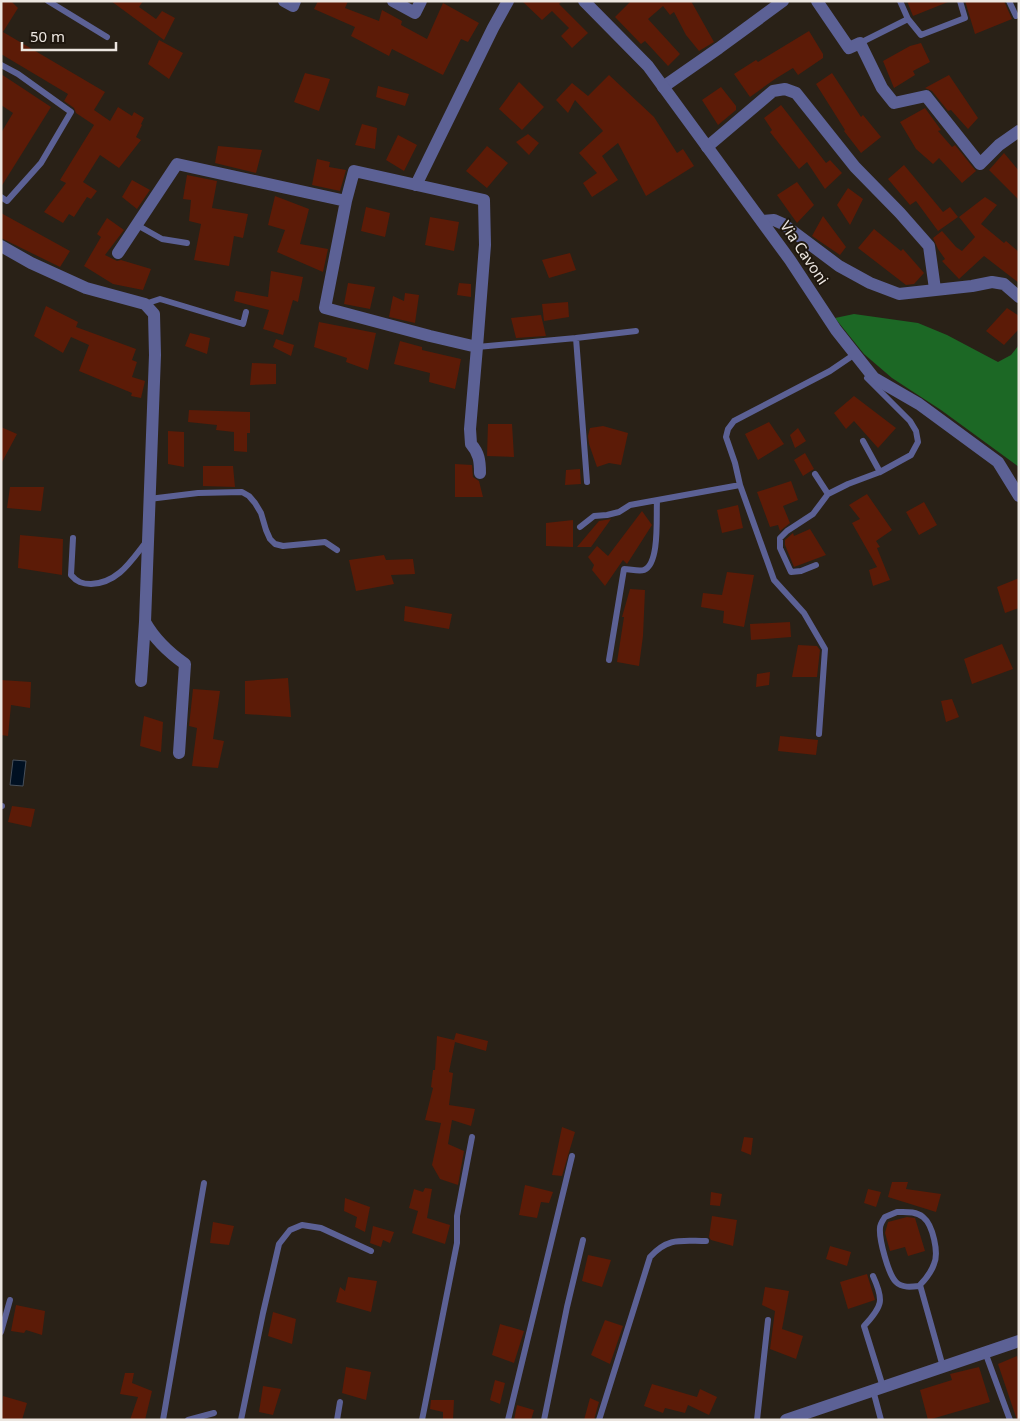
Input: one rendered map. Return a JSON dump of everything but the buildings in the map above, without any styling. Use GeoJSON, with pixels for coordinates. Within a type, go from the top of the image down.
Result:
{"type":"FeatureCollection","features":[{"type":"Feature","properties":{"kind":"street"},"geometry":{"type":"LineString","coordinates":[[284,1],[293,6],[295,1]]}},
{"type":"Feature","properties":{"kind":"street"},"geometry":{"type":"LineString","coordinates":[[393,1],[415,13],[421,1]]}},
{"type":"Feature","properties":{"kind":"street"},"geometry":{"type":"LineString","coordinates":[[416,185],[508,1]]}},
{"type":"Feature","properties":{"kind":"street","name":"Via Cavoni"},"geometry":{"type":"LineString","coordinates":[[584,1],[648,66],[790,260],[836,330],[874,378],[919,404],[998,462],[1019,496]]}},
{"type":"Feature","properties":{"kind":"street"},"geometry":{"type":"LineString","coordinates":[[663,87],[720,48],[783,1]]}},
{"type":"Feature","properties":{"kind":"street"},"geometry":{"type":"LineString","coordinates":[[817,1],[849,48],[860,43],[882,88],[894,103],[926,96],[980,164],[999,145],[1019,131]]}},
{"type":"Feature","properties":{"kind":"street"},"geometry":{"type":"LineString","coordinates":[[707,146],[773,91],[784,89],[796,93],[855,167],[929,246],[935,289]]}},
{"type":"Feature","properties":{"kind":"street"},"geometry":{"type":"LineString","coordinates":[[118,253],[177,164],[346,201]]}},
{"type":"Feature","properties":{"kind":"street"},"geometry":{"type":"LineString","coordinates":[[477,347],[325,308],[346,201],[354,171],[484,200],[485,245],[477,347],[470,429],[471,444],[477,451],[480,460],[480,473]]}},
{"type":"Feature","properties":{"kind":"street"},"geometry":{"type":"LineString","coordinates":[[762,221],[774,220],[783,224],[839,266],[899,294],[992,282],[1004,284],[1019,297]]}},
{"type":"Feature","properties":{"kind":"street"},"geometry":{"type":"LineString","coordinates":[[1,246],[31,263],[86,288],[145,304],[154,314],[155,355],[141,681]]}},
{"type":"Feature","properties":{"kind":"street"},"geometry":{"type":"LineString","coordinates":[[145,622],[153,636],[169,653],[185,664],[179,753]]}},
{"type":"Feature","properties":{"kind":"street"},"geometry":{"type":"LineString","coordinates":[[786,1420],[1019,1341]]}},
{"type":"Feature","properties":{"kind":"lane"},"geometry":{"type":"LineString","coordinates":[[48,1],[107,37]]}},
{"type":"Feature","properties":{"kind":"lane"},"geometry":{"type":"LineString","coordinates":[[900,1],[908,19],[921,35],[965,18],[960,1]]}},
{"type":"Feature","properties":{"kind":"lane"},"geometry":{"type":"LineString","coordinates":[[1009,1],[1016,16]]}},
{"type":"Feature","properties":{"kind":"lane"},"geometry":{"type":"LineString","coordinates":[[860,43],[908,19]]}},
{"type":"Feature","properties":{"kind":"lane"},"geometry":{"type":"LineString","coordinates":[[1,65],[18,74],[71,112],[42,163],[7,201],[1,197]]}},
{"type":"Feature","properties":{"kind":"lane"},"geometry":{"type":"LineString","coordinates":[[137,225],[162,238],[187,243]]}},
{"type":"Feature","properties":{"kind":"lane"},"geometry":{"type":"LineString","coordinates":[[145,304],[160,300],[243,324],[246,312]]}},
{"type":"Feature","properties":{"kind":"lane"},"geometry":{"type":"LineString","coordinates":[[477,347],[636,332]]}},
{"type":"Feature","properties":{"kind":"lane"},"geometry":{"type":"LineString","coordinates":[[576,338],[587,482]]}},
{"type":"Feature","properties":{"kind":"lane"},"geometry":{"type":"LineString","coordinates":[[816,565],[801,571],[791,572],[780,548],[780,538],[787,531],[813,514],[828,494],[880,472],[911,456],[918,442],[916,431],[910,421],[862,373],[857,357],[734,421],[728,429],[726,437],[740,485],[774,580],[804,613],[826,649],[819,734]]}},
{"type":"Feature","properties":{"kind":"lane"},"geometry":{"type":"LineString","coordinates":[[864,442],[880,472]]}},
{"type":"Feature","properties":{"kind":"lane"},"geometry":{"type":"LineString","coordinates":[[815,474],[828,494]]}},
{"type":"Feature","properties":{"kind":"lane"},"geometry":{"type":"LineString","coordinates":[[580,527],[594,516],[613,514],[630,505],[740,485]]}},
{"type":"Feature","properties":{"kind":"lane"},"geometry":{"type":"LineString","coordinates":[[149,499],[198,493],[242,492],[255,503],[261,512],[266,530],[275,544],[283,546],[325,542],[337,550]]}},
{"type":"Feature","properties":{"kind":"lane"},"geometry":{"type":"LineString","coordinates":[[609,660],[624,569],[643,571],[649,567],[655,557],[657,501]]}},
{"type":"Feature","properties":{"kind":"lane"},"geometry":{"type":"LineString","coordinates":[[73,538],[71,575],[77,581],[85,584],[108,581],[116,576],[132,562],[148,539]]}},
{"type":"Feature","properties":{"kind":"lane"},"geometry":{"type":"LineString","coordinates":[[422,1420],[457,1242],[457,1216],[472,1137]]}},
{"type":"Feature","properties":{"kind":"lane"},"geometry":{"type":"LineString","coordinates":[[508,1420],[572,1156]]}},
{"type":"Feature","properties":{"kind":"lane"},"geometry":{"type":"LineString","coordinates":[[163,1420],[204,1183]]}},
{"type":"Feature","properties":{"kind":"lane"},"geometry":{"type":"LineString","coordinates":[[897,1212],[911,1212],[923,1217],[930,1227],[935,1243],[936,1262],[920,1285],[908,1287],[896,1282],[888,1267],[881,1241],[880,1227],[885,1217],[897,1212]]}},
{"type":"Feature","properties":{"kind":"lane"},"geometry":{"type":"LineString","coordinates":[[242,1420],[279,1244],[290,1230],[302,1225],[321,1228],[371,1251]]}},
{"type":"Feature","properties":{"kind":"lane"},"geometry":{"type":"LineString","coordinates":[[544,1420],[583,1240]]}},
{"type":"Feature","properties":{"kind":"lane"},"geometry":{"type":"LineString","coordinates":[[599,1420],[650,1257],[659,1247],[670,1242],[706,1241]]}},
{"type":"Feature","properties":{"kind":"lane"},"geometry":{"type":"LineString","coordinates":[[873,1276],[880,1294],[880,1303],[864,1326],[878,1389],[881,1420]]}},
{"type":"Feature","properties":{"kind":"lane"},"geometry":{"type":"LineString","coordinates":[[920,1285],[943,1367]]}},
{"type":"Feature","properties":{"kind":"lane"},"geometry":{"type":"LineString","coordinates":[[1,1332],[10,1300]]}},
{"type":"Feature","properties":{"kind":"lane"},"geometry":{"type":"LineString","coordinates":[[757,1420],[768,1320]]}},
{"type":"Feature","properties":{"kind":"lane"},"geometry":{"type":"LineString","coordinates":[[986,1352],[1010,1420]]}},
{"type":"Feature","properties":{"kind":"lane"},"geometry":{"type":"LineString","coordinates":[[337,1420],[340,1402]]}},
{"type":"Feature","properties":{"kind":"lane"},"geometry":{"type":"LineString","coordinates":[[188,1420],[214,1413]]}},
{"type":"Feature","properties":{"kind":"green space"},"geometry":{"type":"Polygon","coordinates":[[[854,314],[918,323],[947,335],[998,362],[1011,355],[1019,345],[1019,467],[941,410],[892,378],[864,354],[835,318],[854,314]]]}},
{"type":"Feature","properties":{"kind":"water"},"geometry":{"type":"Polygon","coordinates":[[[13,760],[26,761],[23,786],[10,785],[13,760]]]}}]}
